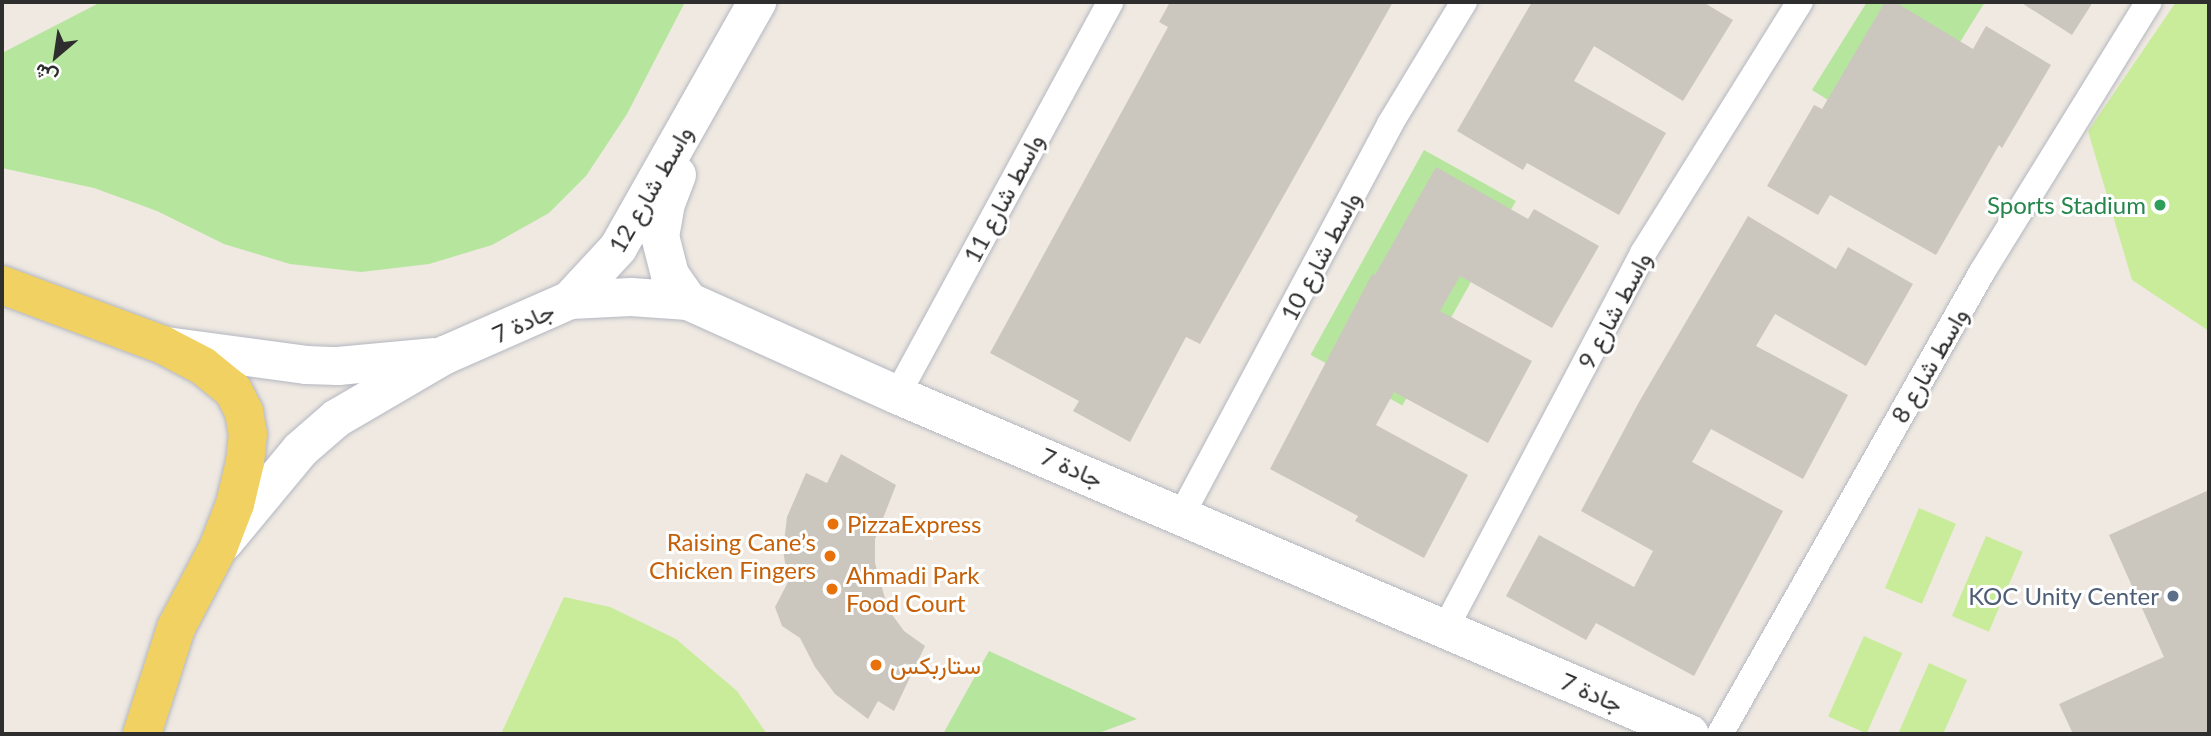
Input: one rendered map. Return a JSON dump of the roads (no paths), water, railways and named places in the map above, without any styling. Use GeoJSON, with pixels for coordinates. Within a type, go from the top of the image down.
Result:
{"type":"FeatureCollection","features":[{"type":"Feature","properties":{"kind":"main road","name":"واسط شارع 12"},"geometry":{"type":"LineString","coordinates":[[570,300],[618,248],[757,2]]}},
{"type":"Feature","properties":{"kind":"main road","name":"واسط شارع 12"},"geometry":{"type":"LineString","coordinates":[[688,301],[670,275],[660,236],[666,203],[719,69]]}},
{"type":"Feature","properties":{"kind":"main road"},"geometry":{"type":"LineString","coordinates":[[2,285],[163,345],[203,366],[233,390],[244,412],[248,435],[235,504],[218,548],[176,628],[142,734]]}},
{"type":"Feature","properties":{"kind":"main road","name":"جادة 7"},"geometry":{"type":"LineString","coordinates":[[218,548],[271,483],[309,442],[337,418],[445,355],[570,300],[631,297],[688,301],[897,395],[1182,514],[1690,734]]}},
{"type":"Feature","properties":{"kind":"main road","name":"جادة 7"},"geometry":{"type":"LineString","coordinates":[[163,345],[306,365],[338,366],[445,355]]}},
{"type":"Feature","properties":{"kind":"street","name":"واسط شارع 11"},"geometry":{"type":"LineString","coordinates":[[897,395],[1110,2]]}},
{"type":"Feature","properties":{"kind":"street","name":"واسط شارع 10"},"geometry":{"type":"LineString","coordinates":[[1182,514],[1390,124],[1464,2]]}},
{"type":"Feature","properties":{"kind":"street","name":"واسط شارع 9"},"geometry":{"type":"LineString","coordinates":[[1445,629],[1643,253],[1800,2]]}},
{"type":"Feature","properties":{"kind":"street","name":"واسط شارع 8"},"geometry":{"type":"LineString","coordinates":[[1720,734],[1982,272],[2149,2]]}},
{"type":"Feature","properties":{"kind":"place","name":"Sports Stadium"},"geometry":{"type":"Point","coordinates":[2160,205]}},
{"type":"Feature","properties":{"kind":"place","name":"PizzaExpress"},"geometry":{"type":"Point","coordinates":[833,524]}},
{"type":"Feature","properties":{"kind":"place","name":"Raising Cane’s Chicken Fingers"},"geometry":{"type":"Point","coordinates":[830,556]}},
{"type":"Feature","properties":{"kind":"place","name":"Ahmadi Park Food Court"},"geometry":{"type":"Point","coordinates":[832,589]}},
{"type":"Feature","properties":{"kind":"place","name":"KOC Unity Center"},"geometry":{"type":"Point","coordinates":[2173,596]}},
{"type":"Feature","properties":{"kind":"place","name":"ستاربكس"},"geometry":{"type":"Point","coordinates":[876,665]}}]}
